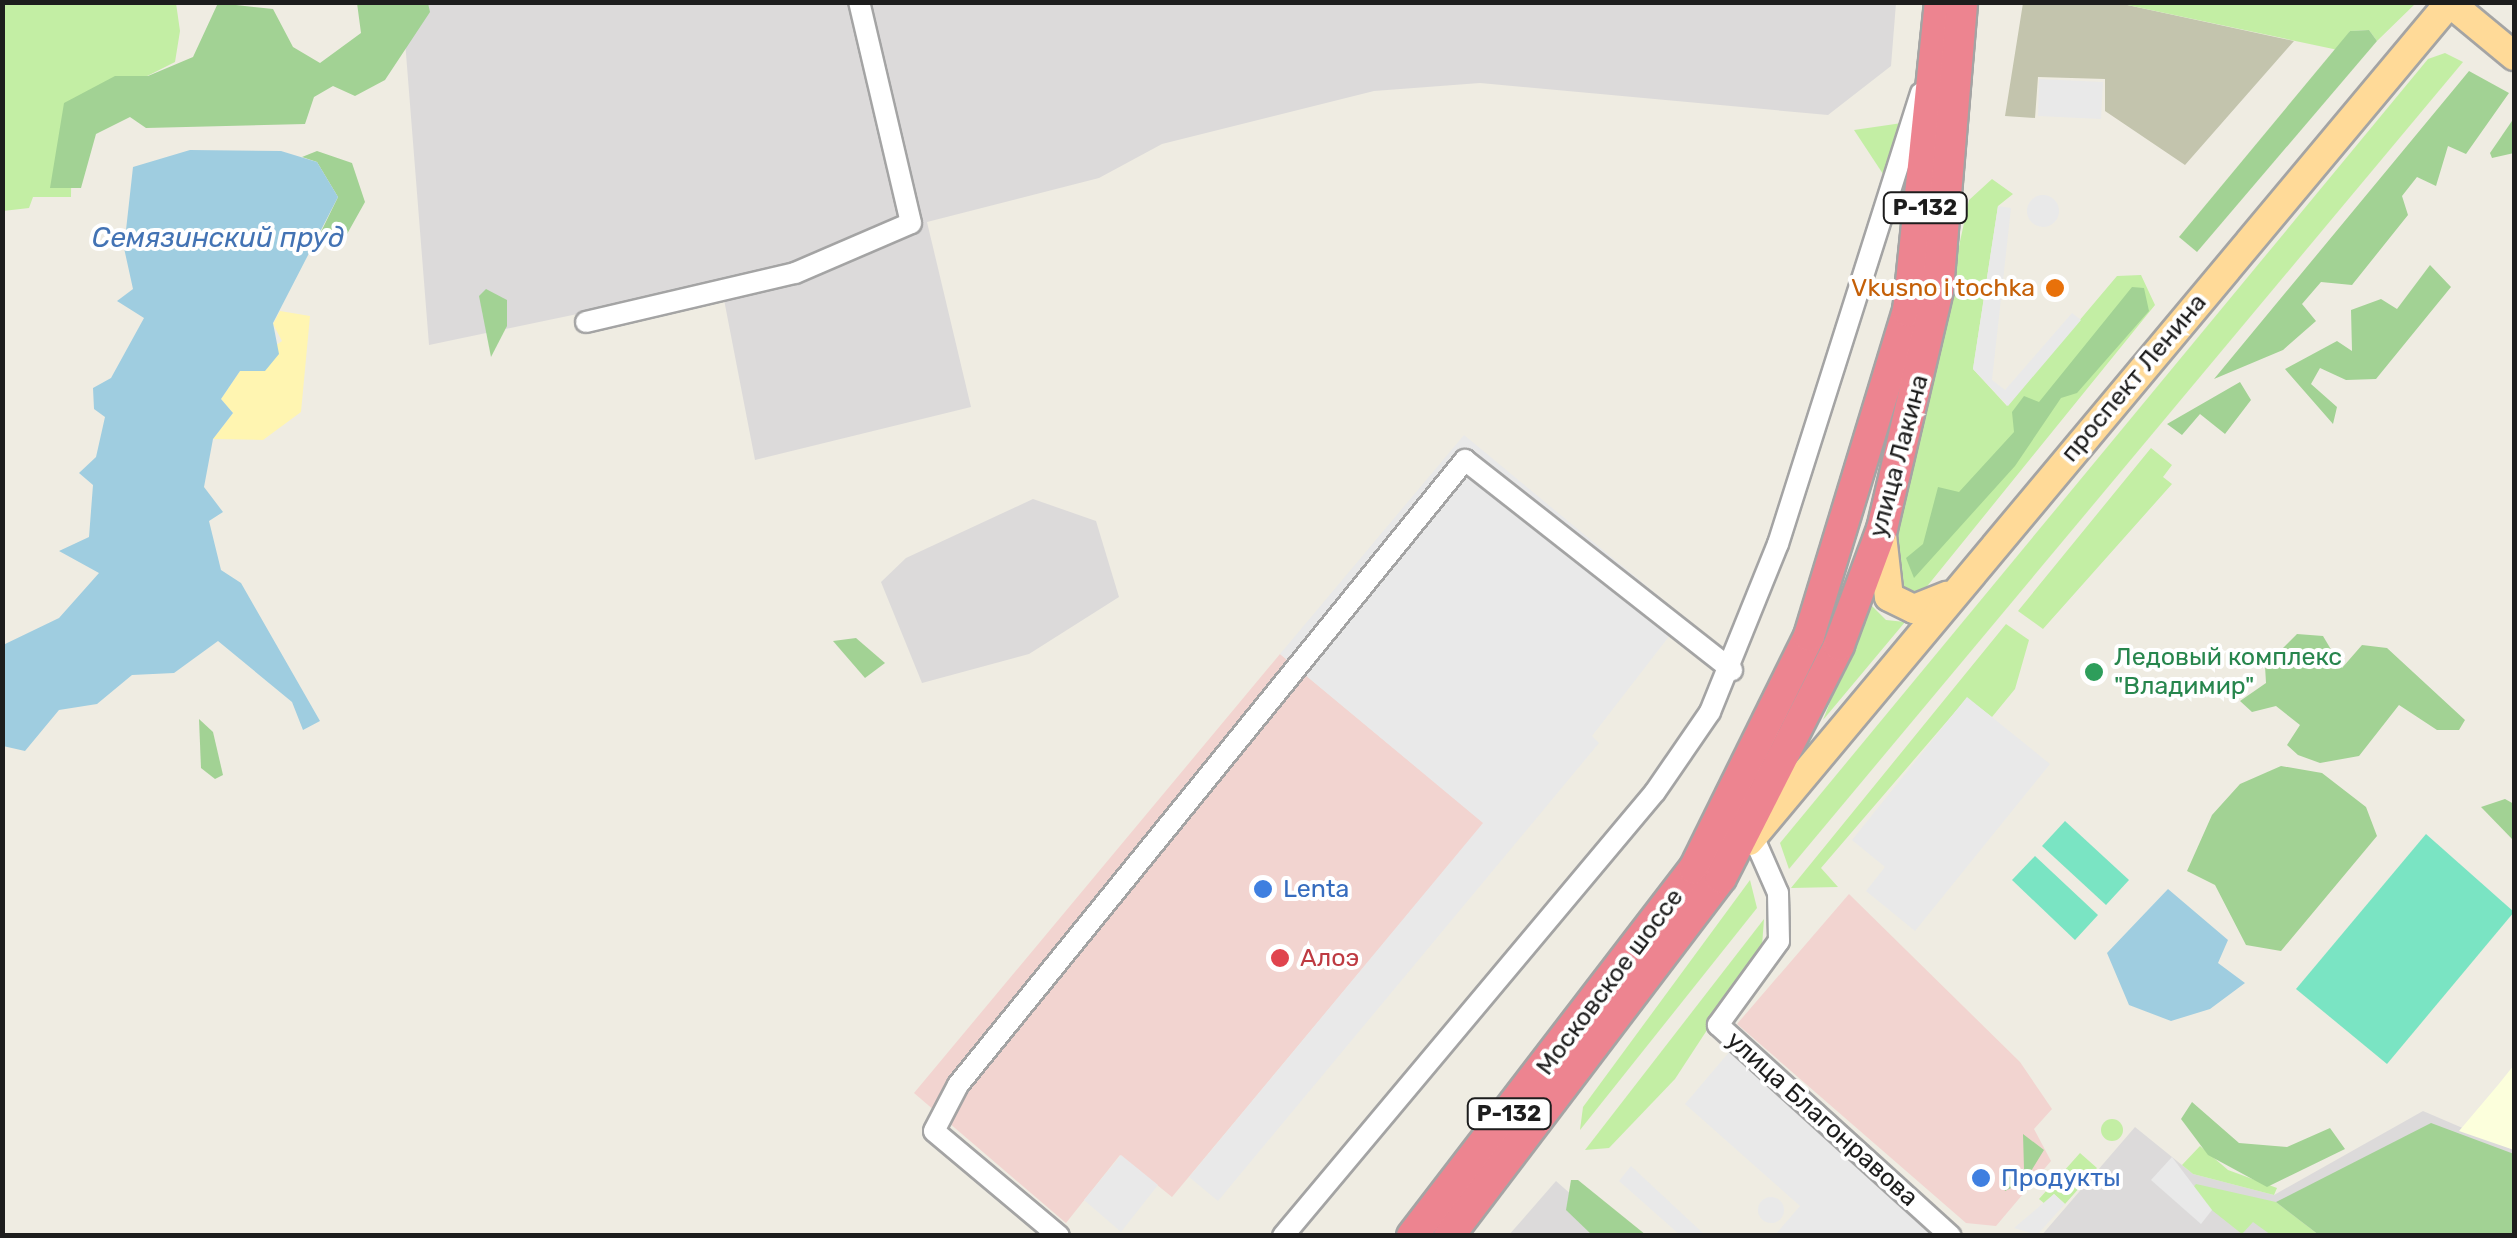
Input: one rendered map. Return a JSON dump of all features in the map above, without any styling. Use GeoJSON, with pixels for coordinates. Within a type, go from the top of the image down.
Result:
{"type":"FeatureCollection","features":[{"type":"Feature","properties":{"kind":"highway","name":"улица Лакина"},"geometry":{"type":"LineString","coordinates":[[1708,873],[1781,698],[1862,485],[1908,312],[1938,2]]}},
{"type":"Feature","properties":{"kind":"highway","name":"улица Лакина"},"geometry":{"type":"LineString","coordinates":[[1708,873],[1814,744],[1882,528],[1938,290],[1962,2]]}},
{"type":"Feature","properties":{"kind":"highway","name":"Московское шоссе"},"geometry":{"type":"LineString","coordinates":[[1412,1236],[1708,873]]}},
{"type":"Feature","properties":{"kind":"highway","name":"Московское шоссе"},"geometry":{"type":"LineString","coordinates":[[1448,1236],[1708,873]]}},
{"type":"Feature","properties":{"kind":"main road"},"geometry":{"type":"LineString","coordinates":[[2450,3],[2514,56]]}},
{"type":"Feature","properties":{"kind":"main road","name":"проспект Ленина"},"geometry":{"type":"LineString","coordinates":[[1748,829],[1814,744],[1960,586],[2450,3]]}},
{"type":"Feature","properties":{"kind":"main road"},"geometry":{"type":"LineString","coordinates":[[1882,528],[1882,578],[1896,603],[1925,608],[1960,586]]}},
{"type":"Feature","properties":{"kind":"main road"},"geometry":{"type":"LineString","coordinates":[[1781,698],[1814,744]]}},
{"type":"Feature","properties":{"kind":"main road"},"geometry":{"type":"LineString","coordinates":[[1748,829],[1781,698]]}},
{"type":"Feature","properties":{"kind":"street"},"geometry":{"type":"LineString","coordinates":[[586,322],[795,273],[911,224],[859,2]]}},
{"type":"Feature","properties":{"kind":"street"},"geometry":{"type":"LineString","coordinates":[[1284,1236],[1664,780],[1732,670],[1923,89],[1938,2]]}},
{"type":"Feature","properties":{"kind":"street"},"geometry":{"type":"LineString","coordinates":[[1059,1236],[934,1131],[958,1085],[1464,460],[1732,670]]}},
{"type":"Feature","properties":{"kind":"street","name":"улица Благонравова"},"geometry":{"type":"LineString","coordinates":[[1748,829],[1778,893],[1778,940],[1718,1025],[1951,1236]]}},
{"type":"Feature","properties":{"kind":"shaded area"},"geometry":{"type":"Polygon","coordinates":[[[402,3],[1896,3],[1891,66],[1828,115],[1480,83],[1374,91],[1162,144],[1099,178],[927,222],[971,407],[755,460],[721,284],[429,345],[402,3]]]}},
{"type":"Feature","properties":{"kind":"shaded area"},"geometry":{"type":"Polygon","coordinates":[[[2023,3],[2118,3],[2294,41],[2185,165],[2105,111],[2105,79],[2038,77],[2035,118],[2005,116],[2023,3]]]}},
{"type":"Feature","properties":{"kind":"shaded area"},"geometry":{"type":"Polygon","coordinates":[[[2039,79],[2103,82],[2101,119],[2038,116],[2039,79]]]}},
{"type":"Feature","properties":{"kind":"shaded area"},"geometry":{"type":"Polygon","coordinates":[[[2043,195],[2054,200],[2059,211],[2054,222],[2043,227],[2032,222],[2027,211],[2032,200],[2043,195]]]}},
{"type":"Feature","properties":{"kind":"shaded area"},"geometry":{"type":"Polygon","coordinates":[[[1998,206],[2011,208],[1992,380],[2005,390],[2072,313],[2081,320],[2008,406],[1973,369],[1998,206]]]}},
{"type":"Feature","properties":{"kind":"shaded area"},"geometry":{"type":"Polygon","coordinates":[[[1464,435],[1684,617],[1592,736],[1599,743],[1218,1201],[1189,1177],[1483,823],[1280,654],[1464,435]]]}},
{"type":"Feature","properties":{"kind":"shaded area"},"geometry":{"type":"Polygon","coordinates":[[[1033,499],[1096,521],[1119,597],[1029,654],[922,683],[881,582],[906,558],[1033,499]]]}},
{"type":"Feature","properties":{"kind":"shaded area"},"geometry":{"type":"Polygon","coordinates":[[[1280,654],[1484,823],[1172,1197],[1120,1155],[1066,1223],[914,1093],[1280,654]]]}},
{"type":"Feature","properties":{"kind":"shaded area"},"geometry":{"type":"Polygon","coordinates":[[[1967,697],[2050,764],[1915,931],[1866,891],[1885,867],[1852,840],[1967,697]]]}},
{"type":"Feature","properties":{"kind":"shaded area"},"geometry":{"type":"Polygon","coordinates":[[[1849,894],[2020,1062],[2052,1109],[2034,1129],[2051,1161],[1996,1226],[1966,1223],[1737,1024],[1849,894]]]}},
{"type":"Feature","properties":{"kind":"shaded area"},"geometry":{"type":"Polygon","coordinates":[[[1730,1051],[1935,1235],[1775,1235],[1800,1206],[1685,1104],[1730,1051]]]}},
{"type":"Feature","properties":{"kind":"shaded area"},"geometry":{"type":"Polygon","coordinates":[[[2514,1065],[2514,1150],[2459,1131],[2498,1085],[2514,1065]]]}},
{"type":"Feature","properties":{"kind":"shaded area"},"geometry":{"type":"Polygon","coordinates":[[[2423,1111],[2514,1150],[2514,1235],[2041,1236],[2135,1127],[2193,1174],[2274,1195],[2423,1111]]]}},
{"type":"Feature","properties":{"kind":"shaded area"},"geometry":{"type":"Polygon","coordinates":[[[1121,1155],[1158,1185],[1121,1232],[1084,1200],[1121,1155]]]}},
{"type":"Feature","properties":{"kind":"shaded area"},"geometry":{"type":"Polygon","coordinates":[[[2172,1157],[2212,1210],[2201,1224],[2151,1180],[2172,1157]]]}},
{"type":"Feature","properties":{"kind":"shaded area"},"geometry":{"type":"Polygon","coordinates":[[[1631,1166],[1705,1235],[1680,1235],[1619,1181],[1631,1166]]]}},
{"type":"Feature","properties":{"kind":"shaded area"},"geometry":{"type":"Polygon","coordinates":[[[1556,1181],[1617,1235],[1508,1236],[1556,1181]]]}},
{"type":"Feature","properties":{"kind":"shaded area"},"geometry":{"type":"Polygon","coordinates":[[[2054,1194],[2065,1204],[2037,1235],[2014,1228],[2054,1194]]]}},
{"type":"Feature","properties":{"kind":"shaded area"},"geometry":{"type":"Polygon","coordinates":[[[1771,1197],[1780,1201],[1784,1210],[1780,1219],[1771,1223],[1762,1219],[1758,1210],[1762,1201],[1771,1197]]]}},
{"type":"Feature","properties":{"kind":"green space"},"geometry":{"type":"Polygon","coordinates":[[[2,3],[176,3],[180,31],[175,62],[72,114],[71,197],[33,197],[29,208],[3,211],[2,3]]]}},
{"type":"Feature","properties":{"kind":"green space"},"geometry":{"type":"Polygon","coordinates":[[[218,3],[273,9],[293,47],[320,63],[361,33],[357,3],[428,3],[430,12],[385,80],[355,96],[333,86],[314,97],[305,124],[146,128],[130,117],[96,134],[81,188],[50,188],[64,103],[115,76],[148,76],[193,57],[218,3]]]}},
{"type":"Feature","properties":{"kind":"green space"},"geometry":{"type":"Polygon","coordinates":[[[2118,3],[2416,3],[2377,41],[2369,30],[2350,31],[2338,50],[2118,3]]]}},
{"type":"Feature","properties":{"kind":"green space"},"geometry":{"type":"Polygon","coordinates":[[[2369,30],[2377,41],[2197,252],[2179,237],[2350,31],[2369,30]]]}},
{"type":"Feature","properties":{"kind":"green space"},"geometry":{"type":"Polygon","coordinates":[[[2445,53],[2463,62],[1789,869],[1780,843],[2428,59],[2445,53]]]}},
{"type":"Feature","properties":{"kind":"green space"},"geometry":{"type":"Polygon","coordinates":[[[2469,71],[2509,93],[2466,154],[2448,146],[2436,186],[2417,177],[2402,196],[2408,215],[2352,285],[2321,282],[2302,304],[2316,321],[2283,350],[2214,379],[2469,71]]]}},
{"type":"Feature","properties":{"kind":"green space"},"geometry":{"type":"Polygon","coordinates":[[[2514,118],[2514,153],[2492,158],[2490,153],[2514,118]]]}},
{"type":"Feature","properties":{"kind":"green space"},"geometry":{"type":"Polygon","coordinates":[[[1902,123],[1885,177],[1854,130],[1902,123]]]}},
{"type":"Feature","properties":{"kind":"green space"},"geometry":{"type":"Polygon","coordinates":[[[317,151],[352,163],[365,202],[342,243],[316,242],[338,197],[317,162],[302,157],[317,151]]]}},
{"type":"Feature","properties":{"kind":"green space"},"geometry":{"type":"Polygon","coordinates":[[[1992,179],[2013,194],[1998,206],[1973,369],[2007,406],[2117,276],[2141,275],[2155,305],[1920,595],[1902,598],[1893,551],[1969,200],[1992,179]]]}},
{"type":"Feature","properties":{"kind":"green space"},"geometry":{"type":"Polygon","coordinates":[[[2430,265],[2451,287],[2376,379],[2346,380],[2320,368],[2311,384],[2337,407],[2333,424],[2285,369],[2337,341],[2352,351],[2351,310],[2381,299],[2397,309],[2430,265]]]}},
{"type":"Feature","properties":{"kind":"green space"},"geometry":{"type":"Polygon","coordinates":[[[2132,287],[2144,288],[2149,311],[2077,393],[2061,398],[2015,466],[1914,578],[1906,558],[1923,544],[1938,487],[1959,492],[2014,432],[2012,412],[2024,396],[2039,402],[2132,287]]]}},
{"type":"Feature","properties":{"kind":"green space"},"geometry":{"type":"Polygon","coordinates":[[[486,289],[507,300],[507,326],[491,357],[479,296],[486,289]]]}},
{"type":"Feature","properties":{"kind":"green space"},"geometry":{"type":"Polygon","coordinates":[[[2240,382],[2251,400],[2225,434],[2200,414],[2182,435],[2167,424],[2240,382]]]}},
{"type":"Feature","properties":{"kind":"green space"},"geometry":{"type":"Polygon","coordinates":[[[2151,448],[2172,465],[2163,477],[2172,484],[2043,629],[2018,611],[2151,448]]]}},
{"type":"Feature","properties":{"kind":"green space"},"geometry":{"type":"Polygon","coordinates":[[[1869,603],[1886,620],[1905,622],[1823,720],[1869,603]]]}},
{"type":"Feature","properties":{"kind":"green space"},"geometry":{"type":"Polygon","coordinates":[[[2006,624],[2029,640],[2015,689],[1992,717],[1967,698],[1821,868],[1838,887],[1791,888],[2006,624]]]}},
{"type":"Feature","properties":{"kind":"green space"},"geometry":{"type":"Polygon","coordinates":[[[2297,634],[2323,636],[2342,668],[2362,645],[2387,648],[2465,720],[2459,730],[2437,730],[2399,705],[2359,756],[2320,763],[2298,755],[2287,745],[2300,725],[2276,706],[2252,712],[2240,701],[2266,683],[2265,666],[2297,634]]]}},
{"type":"Feature","properties":{"kind":"green space"},"geometry":{"type":"Polygon","coordinates":[[[856,638],[885,663],[865,678],[833,641],[856,638]]]}},
{"type":"Feature","properties":{"kind":"green space"},"geometry":{"type":"Polygon","coordinates":[[[199,719],[213,732],[223,775],[215,779],[201,768],[199,719]]]}},
{"type":"Feature","properties":{"kind":"green space"},"geometry":{"type":"Polygon","coordinates":[[[2281,766],[2322,773],[2366,807],[2377,836],[2281,951],[2246,945],[2215,885],[2187,871],[2212,815],[2240,784],[2281,766]]]}},
{"type":"Feature","properties":{"kind":"green space"},"geometry":{"type":"Polygon","coordinates":[[[2505,799],[2514,804],[2514,841],[2481,807],[2505,799]]]}},
{"type":"Feature","properties":{"kind":"green space"},"geometry":{"type":"Polygon","coordinates":[[[2065,821],[2129,880],[2106,905],[2042,846],[2065,821]]]}},
{"type":"Feature","properties":{"kind":"green space"},"geometry":{"type":"Polygon","coordinates":[[[2426,834],[2514,912],[2387,1064],[2296,989],[2426,834]]]}},
{"type":"Feature","properties":{"kind":"green space"},"geometry":{"type":"Polygon","coordinates":[[[2035,856],[2098,915],[2075,940],[2012,880],[2035,856]]]}},
{"type":"Feature","properties":{"kind":"green space"},"geometry":{"type":"Polygon","coordinates":[[[1750,880],[1757,908],[1580,1130],[1583,1107],[1750,880]]]}},
{"type":"Feature","properties":{"kind":"green space"},"geometry":{"type":"Polygon","coordinates":[[[1764,919],[1762,946],[1675,1079],[1609,1148],[1585,1150],[1764,919]]]}},
{"type":"Feature","properties":{"kind":"green space"},"geometry":{"type":"Polygon","coordinates":[[[2192,1102],[2239,1143],[2287,1147],[2330,1128],[2345,1149],[2267,1187],[2208,1155],[2181,1119],[2192,1102]]]}},
{"type":"Feature","properties":{"kind":"green space"},"geometry":{"type":"Polygon","coordinates":[[[2108,1119],[2116,1119],[2123,1130],[2116,1141],[2108,1141],[2101,1134],[2101,1126],[2108,1119]]]}},
{"type":"Feature","properties":{"kind":"green space"},"geometry":{"type":"Polygon","coordinates":[[[2431,1123],[2514,1154],[2514,1235],[2319,1235],[2276,1202],[2431,1123]]]}},
{"type":"Feature","properties":{"kind":"green space"},"geometry":{"type":"Polygon","coordinates":[[[2023,1134],[2044,1150],[2025,1181],[2005,1191],[2002,1181],[2024,1169],[2023,1134]]]}},
{"type":"Feature","properties":{"kind":"green space"},"geometry":{"type":"Polygon","coordinates":[[[2200,1146],[2228,1170],[2277,1188],[2274,1195],[2193,1174],[2182,1165],[2200,1146]]]}},
{"type":"Feature","properties":{"kind":"green space"},"geometry":{"type":"Polygon","coordinates":[[[2080,1153],[2097,1168],[2065,1204],[2054,1194],[2045,1204],[2039,1199],[2080,1153]]]}},
{"type":"Feature","properties":{"kind":"green space"},"geometry":{"type":"Polygon","coordinates":[[[1571,1180],[1578,1180],[1646,1235],[1592,1235],[1566,1210],[1571,1180]]]}},
{"type":"Feature","properties":{"kind":"green space"},"geometry":{"type":"Polygon","coordinates":[[[2196,1184],[2276,1202],[2319,1235],[2271,1235],[2253,1222],[2242,1234],[2189,1192],[2196,1184]]]}},
{"type":"Feature","properties":{"kind":"sand"},"geometry":{"type":"Polygon","coordinates":[[[280,311],[310,316],[301,412],[263,440],[213,439],[233,413],[221,399],[240,371],[282,341],[273,324],[280,311]]]}},
{"type":"Feature","properties":{"kind":"water","name":"Семязинский пруд"},"geometry":{"type":"Polygon","coordinates":[[[190,150],[281,151],[317,162],[338,197],[273,323],[279,354],[265,371],[240,371],[221,399],[233,413],[213,439],[204,487],[223,512],[209,521],[221,570],[241,583],[320,721],[303,730],[292,702],[218,641],[174,673],[132,675],[97,704],[59,710],[25,751],[3,746],[3,645],[59,618],[99,573],[59,551],[89,537],[93,485],[79,473],[96,457],[105,417],[94,409],[93,388],[111,378],[144,318],[117,301],[133,289],[124,248],[133,167],[190,150]]]}},
{"type":"Feature","properties":{"kind":"water"},"geometry":{"type":"Polygon","coordinates":[[[2168,889],[2228,940],[2218,963],[2245,983],[2210,1009],[2171,1021],[2129,1005],[2107,953],[2168,889]]]}},
{"type":"Feature","properties":{"kind":"place","name":"Vkusno i tochka"},"geometry":{"type":"Point","coordinates":[2055,288]}},
{"type":"Feature","properties":{"kind":"place","name":"Ледовый комплекс \"Владимир\""},"geometry":{"type":"Point","coordinates":[2094,672]}},
{"type":"Feature","properties":{"kind":"place","name":"Lenta"},"geometry":{"type":"Point","coordinates":[1263,889]}},
{"type":"Feature","properties":{"kind":"place","name":"Алоэ"},"geometry":{"type":"Point","coordinates":[1280,958]}},
{"type":"Feature","properties":{"kind":"place","name":"Продукты"},"geometry":{"type":"Point","coordinates":[1981,1178]}}]}
